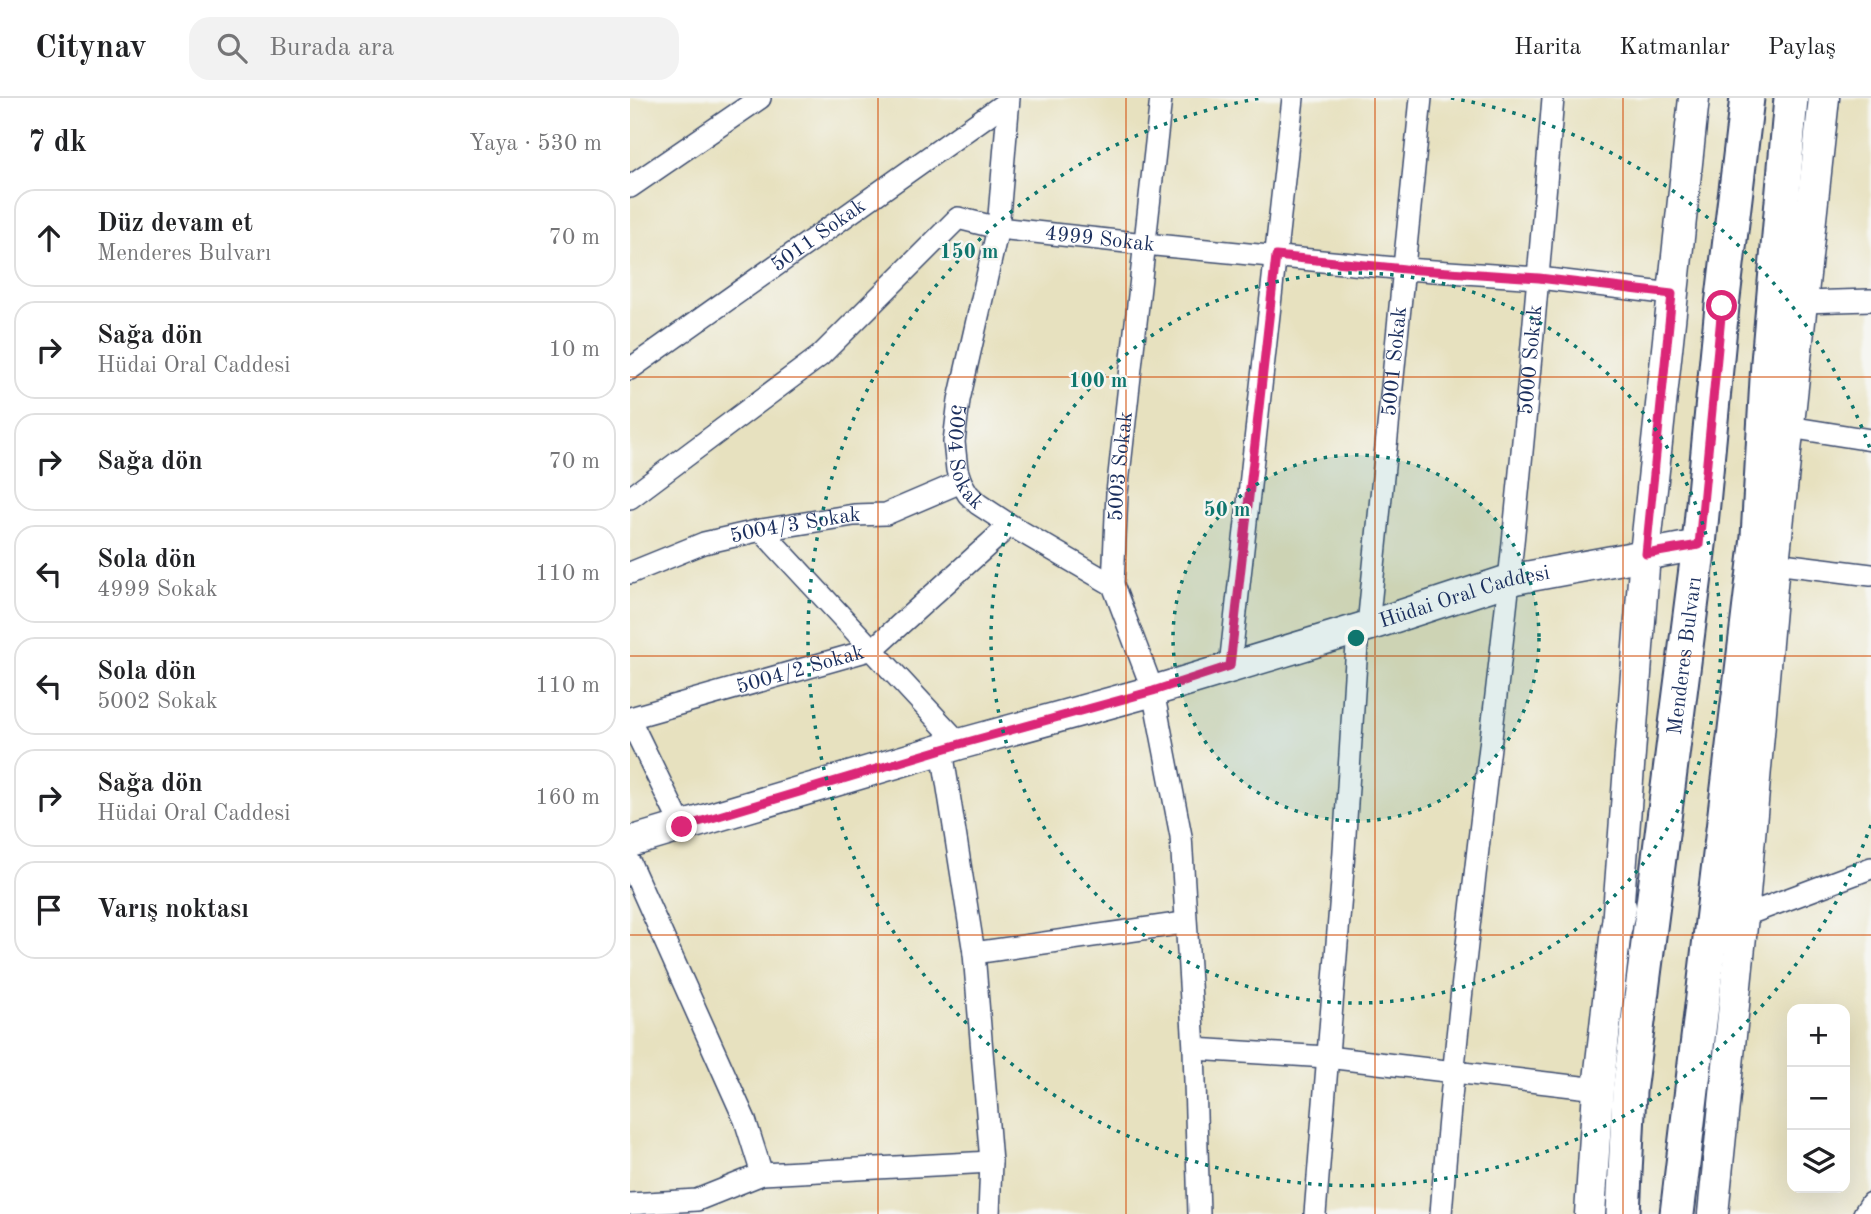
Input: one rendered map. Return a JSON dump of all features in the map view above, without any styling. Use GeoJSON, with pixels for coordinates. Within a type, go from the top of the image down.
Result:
{"type":"FeatureCollection","features":[{"type":"Feature","properties":{"kind":"main road"},"geometry":{"type":"LineString","coordinates":[[1590,1214],[1598,1089],[1617,926],[1646,554],[1694,98]]}},
{"type":"Feature","properties":{"kind":"main road","name":"Menderes Bulvarı"},"geometry":{"type":"LineString","coordinates":[[1623,1214],[1629,1092],[1699,545],[1722,306],[1747,98]]}},
{"type":"Feature","properties":{"kind":"main road"},"geometry":{"type":"LineString","coordinates":[[1677,1214],[1758,537],[1768,362],[1791,98]]}},
{"type":"Feature","properties":{"kind":"main road"},"geometry":{"type":"LineString","coordinates":[[1713,1214],[1774,563],[1824,98]]}},
{"type":"Feature","properties":{"kind":"main road","name":"Hüdai Oral Caddesi"},"geometry":{"type":"LineString","coordinates":[[630,842],[951,747],[1153,691],[1363,628],[1509,580],[1699,545]]}},
{"type":"Feature","properties":{"kind":"main road"},"geometry":{"type":"LineString","coordinates":[[1617,926],[1649,807],[1672,750]]}},
{"type":"Feature","properties":{"kind":"street"},"geometry":{"type":"LineString","coordinates":[[630,187],[760,98]]}},
{"type":"Feature","properties":{"kind":"street","name":"5003 Sokak"},"geometry":{"type":"LineString","coordinates":[[1113,585],[1117,493],[1161,98]]}},
{"type":"Feature","properties":{"kind":"street"},"geometry":{"type":"LineString","coordinates":[[1230,666],[1293,98]]}},
{"type":"Feature","properties":{"kind":"street","name":"5001 Sokak"},"geometry":{"type":"LineString","coordinates":[[1315,1214],[1363,628],[1422,98]]}},
{"type":"Feature","properties":{"kind":"street","name":"5000 Sokak"},"geometry":{"type":"LineString","coordinates":[[1441,1214],[1452,1073],[1509,580],[1539,278],[1553,98]]}},
{"type":"Feature","properties":{"kind":"street","name":"5004 Sokak"},"geometry":{"type":"LineString","coordinates":[[1009,100],[999,228],[959,400],[954,442],[961,482],[968,495],[978,504],[1113,585]]}},
{"type":"Feature","properties":{"kind":"street","name":"5011 Sokak"},"geometry":{"type":"LineString","coordinates":[[630,369],[1009,100]]}},
{"type":"Feature","properties":{"kind":"street","name":"4999 Sokak"},"geometry":{"type":"LineString","coordinates":[[630,498],[820,356],[958,218],[999,228],[1145,244],[1405,269],[1539,278],[1672,294]]}},
{"type":"Feature","properties":{"kind":"street"},"geometry":{"type":"LineString","coordinates":[[1804,302],[1871,300]]}},
{"type":"Feature","properties":{"kind":"street"},"geometry":{"type":"LineString","coordinates":[[1789,427],[1871,440]]}},
{"type":"Feature","properties":{"kind":"street","name":"5004/3 Sokak"},"geometry":{"type":"LineString","coordinates":[[630,573],[704,543],[854,514],[886,513],[961,482]]}},
{"type":"Feature","properties":{"kind":"street","name":"5004/2 Sokak"},"geometry":{"type":"LineString","coordinates":[[630,719],[873,649],[1010,525]]}},
{"type":"Feature","properties":{"kind":"street"},"geometry":{"type":"LineString","coordinates":[[761,530],[873,649],[951,747],[974,953],[991,1162],[989,1214]]}},
{"type":"Feature","properties":{"kind":"street"},"geometry":{"type":"LineString","coordinates":[[1774,563],[1871,576]]}},
{"type":"Feature","properties":{"kind":"street"},"geometry":{"type":"LineString","coordinates":[[1113,585],[1153,691],[1181,836],[1184,923],[1194,1049],[1199,1214]]}},
{"type":"Feature","properties":{"kind":"street"},"geometry":{"type":"LineString","coordinates":[[630,719],[682,827]]}},
{"type":"Feature","properties":{"kind":"street"},"geometry":{"type":"LineString","coordinates":[[630,863],[745,1120],[762,1174]]}},
{"type":"Feature","properties":{"kind":"street"},"geometry":{"type":"LineString","coordinates":[[1743,916],[1871,868]]}},
{"type":"Feature","properties":{"kind":"street"},"geometry":{"type":"LineString","coordinates":[[974,953],[1184,923]]}},
{"type":"Feature","properties":{"kind":"street"},"geometry":{"type":"LineString","coordinates":[[1194,1049],[1327,1057],[1598,1089]]}},
{"type":"Feature","properties":{"kind":"street"},"geometry":{"type":"LineString","coordinates":[[630,1204],[697,1200],[762,1174],[991,1162]]}},
{"type":"Feature","properties":{"kind":"street"},"geometry":{"type":"LineString","coordinates":[[1864,1214],[1871,1203]]}},
{"type":"Feature","properties":{"kind":"route"},"geometry":{"type":"LineString","coordinates":[[682,827],[960,744],[1153,691],[1230,666],[1276,256],[1405,269],[1539,278],[1672,294],[1646,554],[1699,545],[1722,306]]}}]}
